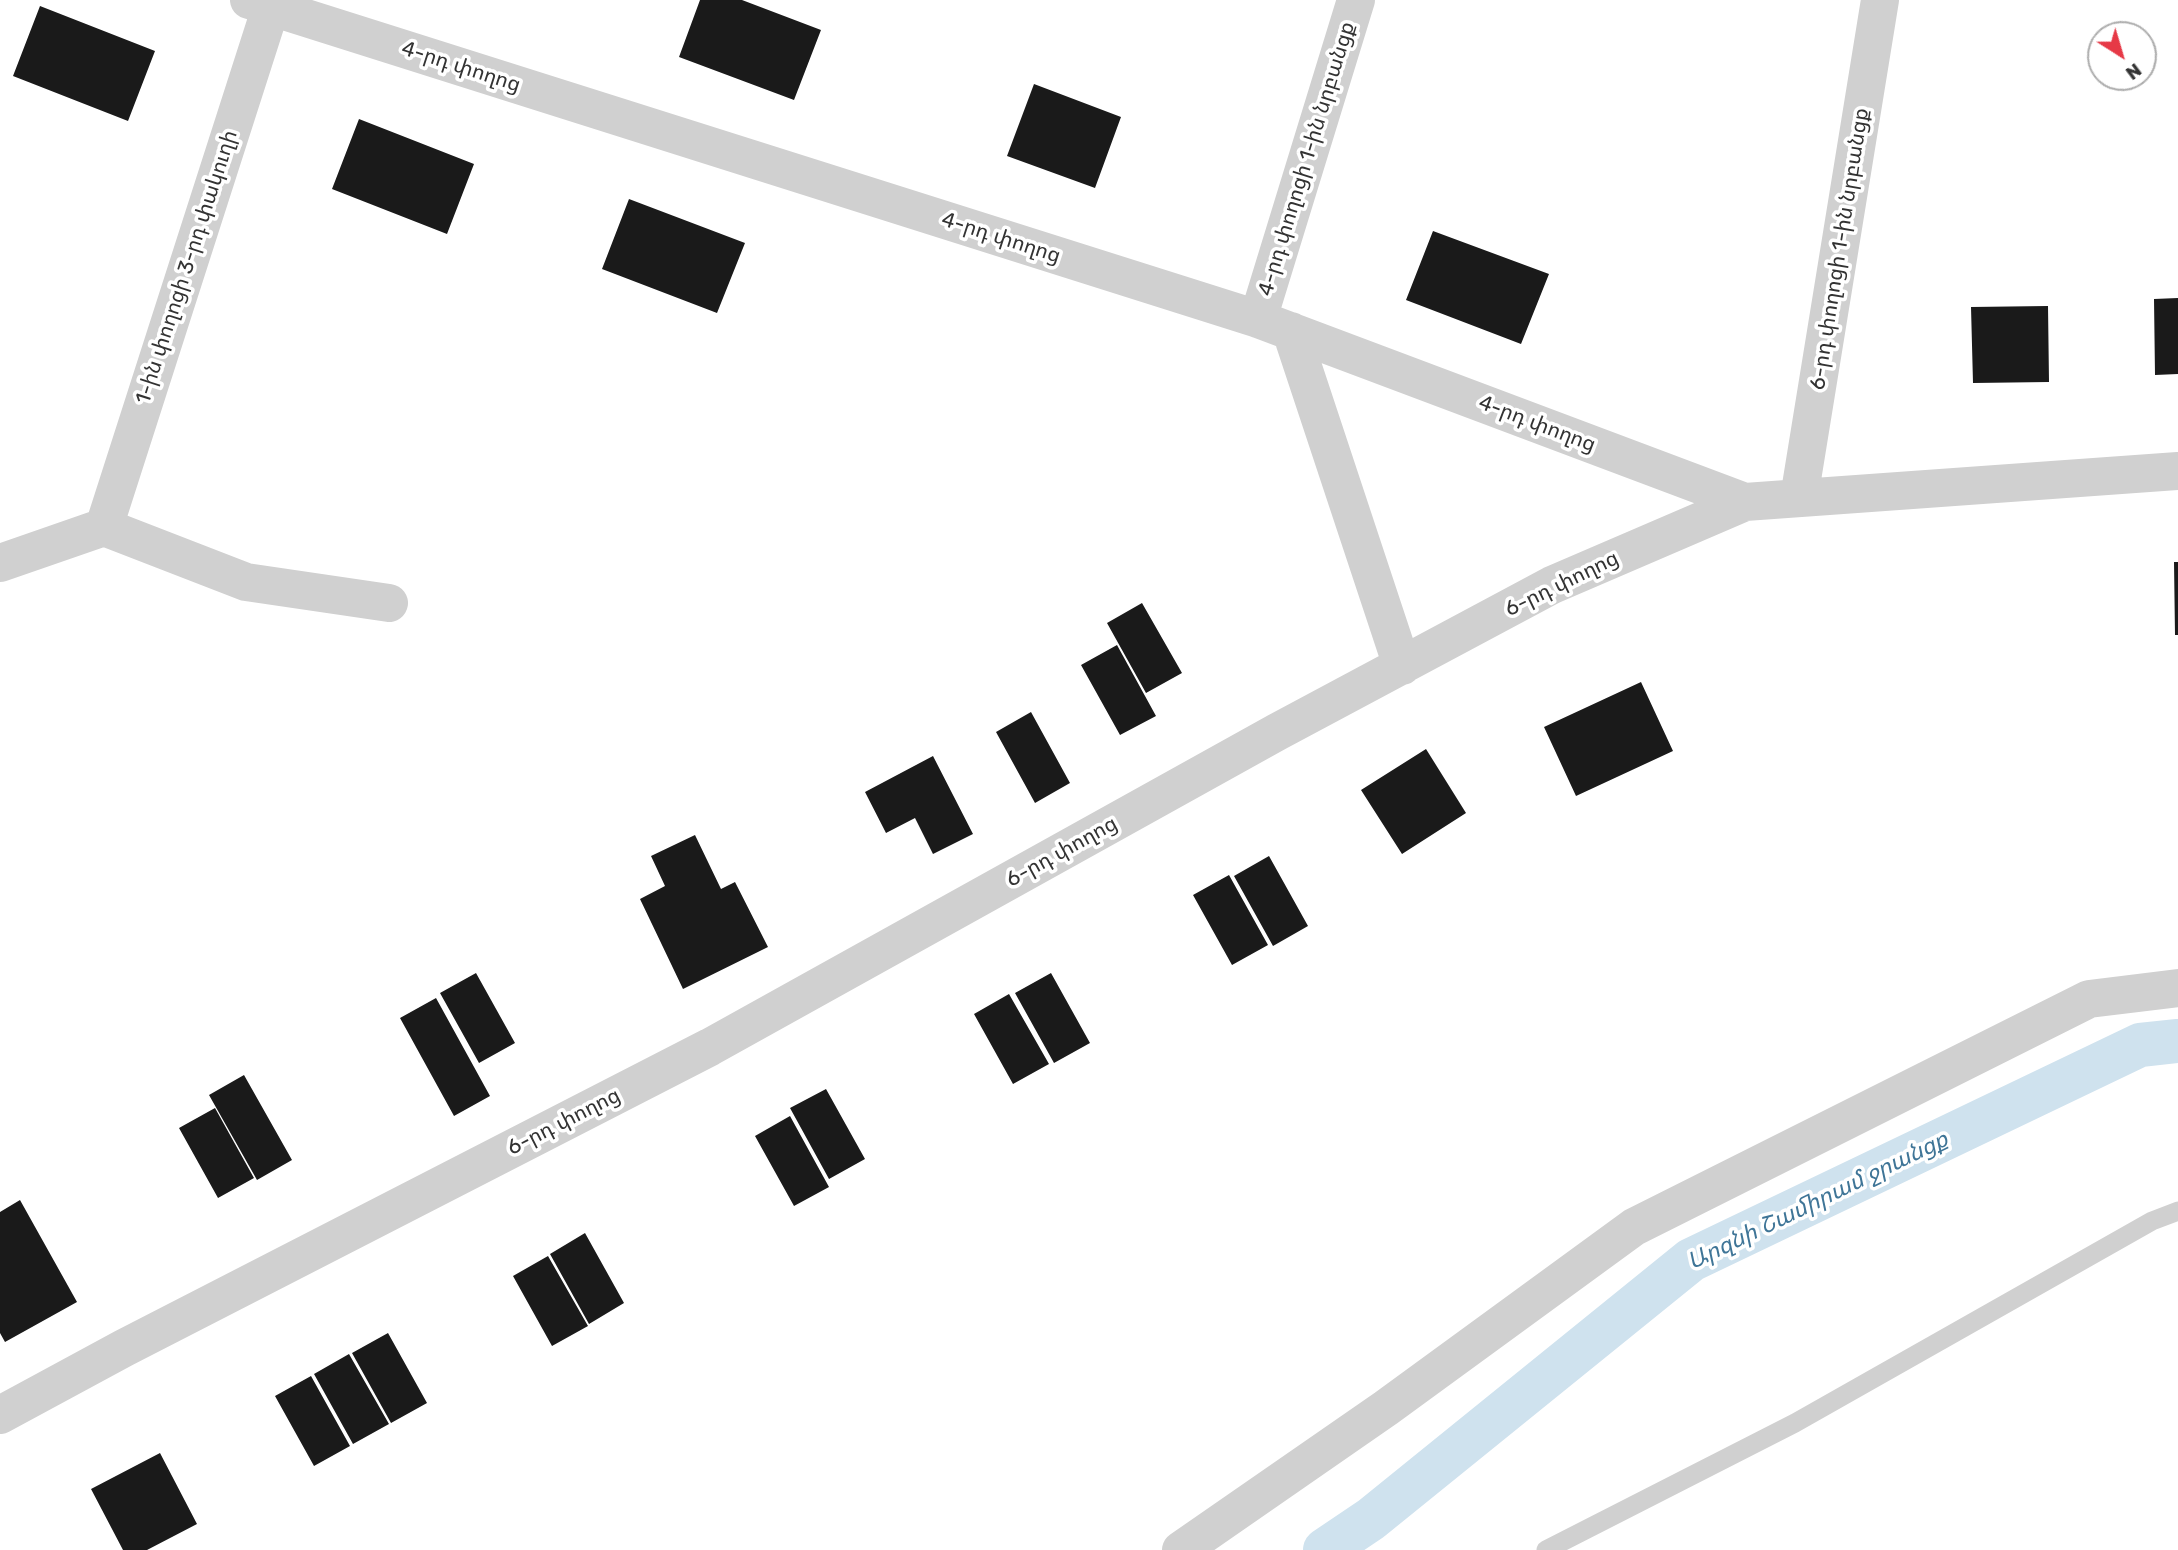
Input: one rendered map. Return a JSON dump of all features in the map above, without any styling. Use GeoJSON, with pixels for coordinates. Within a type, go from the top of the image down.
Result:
{"type":"FeatureCollection","features":[{"type":"Feature","properties":{"kind":"street","name":"4-րդ փողոցի 1-ին նրբանցք"},"geometry":{"type":"LineString","coordinates":[[1274,325],[1356,0]]}},
{"type":"Feature","properties":{"kind":"street","name":"6-րդ փողոցի 1-ին նրբանցք"},"geometry":{"type":"LineString","coordinates":[[1799,498],[1881,0]]}},
{"type":"Feature","properties":{"kind":"street","name":"4-րդ փողոց"},"geometry":{"type":"LineString","coordinates":[[260,4],[1274,325],[1745,502]]}},
{"type":"Feature","properties":{"kind":"street","name":"1-ին փողոցի 3-րդ փակուղի"},"geometry":{"type":"LineString","coordinates":[[104,527],[260,4]]}},
{"type":"Feature","properties":{"kind":"street"},"geometry":{"type":"LineString","coordinates":[[1274,325],[1402,666]]}},
{"type":"Feature","properties":{"kind":"street","name":"6-րդ փողոց"},"geometry":{"type":"LineString","coordinates":[[0,1415],[124,1348],[710,1047],[1265,738],[1552,585],[1745,502],[2178,471]]}},
{"type":"Feature","properties":{"kind":"street"},"geometry":{"type":"LineString","coordinates":[[0,563],[104,527],[246,582],[389,603]]}},
{"type":"Feature","properties":{"kind":"street"},"geometry":{"type":"LineString","coordinates":[[1181,1550],[1386,1408],[1634,1227],[2089,999],[2178,988]]}},
{"type":"Feature","properties":{"kind":"lane"},"geometry":{"type":"LineString","coordinates":[[1546,1550],[1795,1423],[2152,1221],[2178,1211]]}},
{"type":"Feature","properties":{"kind":"building"},"geometry":{"type":"Polygon","coordinates":[[[700,0],[742,0],[821,30],[794,100],[679,57],[700,0]]]}},
{"type":"Feature","properties":{"kind":"building"},"geometry":{"type":"Polygon","coordinates":[[[40,6],[155,51],[128,121],[13,76],[40,6]]]}},
{"type":"Feature","properties":{"kind":"building"},"geometry":{"type":"Polygon","coordinates":[[[1034,84],[1121,117],[1095,188],[1007,156],[1034,84]]]}},
{"type":"Feature","properties":{"kind":"building"},"geometry":{"type":"Polygon","coordinates":[[[359,119],[474,164],[447,234],[332,189],[359,119]]]}},
{"type":"Feature","properties":{"kind":"building"},"geometry":{"type":"Polygon","coordinates":[[[629,199],[745,243],[717,313],[602,269],[629,199]]]}},
{"type":"Feature","properties":{"kind":"building"},"geometry":{"type":"Polygon","coordinates":[[[1433,231],[1549,274],[1521,344],[1406,300],[1433,231]]]}},
{"type":"Feature","properties":{"kind":"building"},"geometry":{"type":"Polygon","coordinates":[[[2178,298],[2178,374],[2155,375],[2154,299],[2178,298]]]}},
{"type":"Feature","properties":{"kind":"building"},"geometry":{"type":"Polygon","coordinates":[[[2048,306],[2049,382],[1973,383],[1971,307],[2048,306]]]}},
{"type":"Feature","properties":{"kind":"building"},"geometry":{"type":"Polygon","coordinates":[[[2174,562],[2178,562],[2178,635],[2175,635],[2174,562]]]}},
{"type":"Feature","properties":{"kind":"building"},"geometry":{"type":"Polygon","coordinates":[[[1142,603],[1182,673],[1146,693],[1107,623],[1142,603]]]}},
{"type":"Feature","properties":{"kind":"building"},"geometry":{"type":"Polygon","coordinates":[[[1117,645],[1156,716],[1120,735],[1081,665],[1117,645]]]}},
{"type":"Feature","properties":{"kind":"building"},"geometry":{"type":"Polygon","coordinates":[[[1641,682],[1673,751],[1576,796],[1544,727],[1641,682]]]}},
{"type":"Feature","properties":{"kind":"building"},"geometry":{"type":"Polygon","coordinates":[[[1031,712],[1070,783],[1035,803],[996,732],[1031,712]]]}},
{"type":"Feature","properties":{"kind":"building"},"geometry":{"type":"Polygon","coordinates":[[[1426,749],[1466,813],[1402,854],[1361,790],[1426,749]]]}},
{"type":"Feature","properties":{"kind":"building"},"geometry":{"type":"Polygon","coordinates":[[[933,756],[973,834],[933,854],[915,818],[886,833],[865,792],[933,756]]]}},
{"type":"Feature","properties":{"kind":"building"},"geometry":{"type":"Polygon","coordinates":[[[695,835],[721,889],[735,882],[768,947],[683,989],[640,899],[665,886],[651,856],[695,835]]]}},
{"type":"Feature","properties":{"kind":"building"},"geometry":{"type":"Polygon","coordinates":[[[1269,856],[1308,926],[1273,946],[1234,876],[1269,856]]]}},
{"type":"Feature","properties":{"kind":"building"},"geometry":{"type":"Polygon","coordinates":[[[1229,875],[1268,945],[1232,965],[1193,895],[1229,875]]]}},
{"type":"Feature","properties":{"kind":"building"},"geometry":{"type":"Polygon","coordinates":[[[476,973],[515,1043],[479,1063],[440,993],[476,973]]]}},
{"type":"Feature","properties":{"kind":"building"},"geometry":{"type":"Polygon","coordinates":[[[1051,973],[1090,1043],[1054,1063],[1015,993],[1051,973]]]}},
{"type":"Feature","properties":{"kind":"building"},"geometry":{"type":"Polygon","coordinates":[[[1009,994],[1049,1064],[1013,1084],[974,1014],[1009,994]]]}},
{"type":"Feature","properties":{"kind":"building"},"geometry":{"type":"Polygon","coordinates":[[[436,998],[490,1096],[454,1116],[400,1018],[436,998]]]}},
{"type":"Feature","properties":{"kind":"building"},"geometry":{"type":"Polygon","coordinates":[[[244,1075],[292,1160],[257,1180],[209,1095],[244,1075]]]}},
{"type":"Feature","properties":{"kind":"building"},"geometry":{"type":"Polygon","coordinates":[[[826,1089],[865,1159],[829,1179],[790,1108],[826,1089]]]}},
{"type":"Feature","properties":{"kind":"building"},"geometry":{"type":"Polygon","coordinates":[[[215,1108],[254,1178],[218,1198],[179,1128],[215,1108]]]}},
{"type":"Feature","properties":{"kind":"building"},"geometry":{"type":"Polygon","coordinates":[[[790,1116],[829,1187],[794,1206],[755,1136],[790,1116]]]}},
{"type":"Feature","properties":{"kind":"building"},"geometry":{"type":"Polygon","coordinates":[[[20,1200],[77,1302],[5,1342],[0,1333],[0,1212],[20,1200]]]}},
{"type":"Feature","properties":{"kind":"building"},"geometry":{"type":"Polygon","coordinates":[[[585,1233],[624,1303],[589,1324],[550,1254],[585,1233]]]}},
{"type":"Feature","properties":{"kind":"building"},"geometry":{"type":"Polygon","coordinates":[[[548,1256],[588,1326],[552,1346],[513,1276],[548,1256]]]}},
{"type":"Feature","properties":{"kind":"building"},"geometry":{"type":"Polygon","coordinates":[[[388,1333],[427,1403],[391,1423],[352,1353],[388,1333]]]}},
{"type":"Feature","properties":{"kind":"building"},"geometry":{"type":"Polygon","coordinates":[[[349,1354],[389,1424],[353,1444],[314,1374],[349,1354]]]}},
{"type":"Feature","properties":{"kind":"building"},"geometry":{"type":"Polygon","coordinates":[[[311,1376],[350,1446],[314,1466],[275,1396],[311,1376]]]}},
{"type":"Feature","properties":{"kind":"building"},"geometry":{"type":"Polygon","coordinates":[[[160,1453],[197,1524],[147,1550],[123,1550],[91,1489],[160,1453]]]}},
{"type":"Feature","properties":{"kind":"waterway","name":"Արզնի Շամիրամ ջրանցք"},"geometry":{"type":"LineString","coordinates":[[1325,1550],[1371,1519],[1691,1260],[2140,1045],[2178,1041]]}}]}
